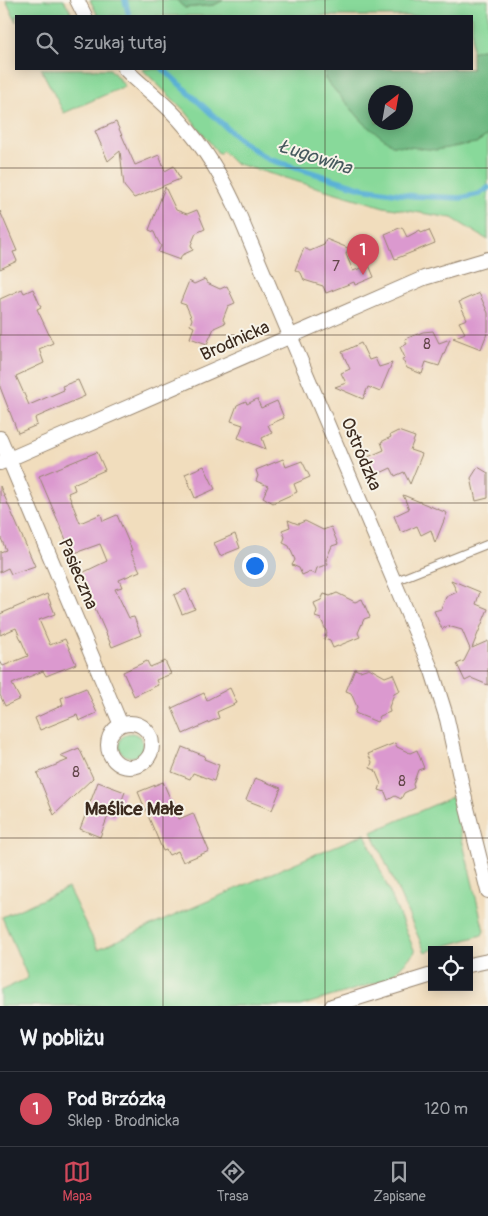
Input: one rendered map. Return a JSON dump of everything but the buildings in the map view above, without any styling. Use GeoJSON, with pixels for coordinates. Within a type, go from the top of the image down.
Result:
{"type":"FeatureCollection","features":[{"type":"Feature","properties":{"kind":"street"},"geometry":{"type":"LineString","coordinates":[[77,0],[84,15]]}},
{"type":"Feature","properties":{"kind":"street","name":"Ostródzka"},"geometry":{"type":"LineString","coordinates":[[126,70],[180,120],[208,156],[234,203],[432,671],[441,698],[488,891]]}},
{"type":"Feature","properties":{"kind":"street","name":"Brodnicka"},"geometry":{"type":"LineString","coordinates":[[5,461],[424,278],[488,259]]}},
{"type":"Feature","properties":{"kind":"street","name":"Pasieczna"},"geometry":{"type":"LineString","coordinates":[[0,438],[5,461],[121,725]]}},
{"type":"Feature","properties":{"kind":"street"},"geometry":{"type":"LineString","coordinates":[[473,964],[488,961]]}},
{"type":"Feature","properties":{"kind":"street"},"geometry":{"type":"LineString","coordinates":[[332,1006],[428,976]]}},
{"type":"Feature","properties":{"kind":"lane"},"geometry":{"type":"LineString","coordinates":[[395,581],[488,544]]}},
{"type":"Feature","properties":{"kind":"green space"},"geometry":{"type":"Polygon","coordinates":[[[6,0],[64,0],[72,15],[15,15],[15,20],[6,0]]]}},
{"type":"Feature","properties":{"kind":"green space"},"geometry":{"type":"Polygon","coordinates":[[[90,0],[176,0],[185,8],[214,5],[224,0],[488,0],[488,50],[481,49],[473,52],[473,15],[98,15],[90,0]]]}},
{"type":"Feature","properties":{"kind":"green space"},"geometry":{"type":"Polygon","coordinates":[[[176,0],[224,0],[214,5],[185,8],[176,0]]]}},
{"type":"Feature","properties":{"kind":"green space"},"geometry":{"type":"Polygon","coordinates":[[[481,49],[488,50],[488,135],[476,143],[436,150],[392,145],[373,130],[413,130],[413,85],[368,85],[368,126],[325,79],[326,70],[473,70],[473,52],[481,49]]]}},
{"type":"Feature","properties":{"kind":"green space"},"geometry":{"type":"Polygon","coordinates":[[[42,70],[111,70],[125,86],[64,113],[42,70]]]}},
{"type":"Feature","properties":{"kind":"green space"},"geometry":{"type":"Polygon","coordinates":[[[143,70],[326,70],[325,79],[364,123],[368,124],[368,130],[403,130],[476,143],[488,135],[488,240],[452,218],[384,207],[234,163],[222,151],[219,154],[186,112],[143,70]]]}},
{"type":"Feature","properties":{"kind":"green space"},"geometry":{"type":"Polygon","coordinates":[[[131,733],[136,734],[142,740],[142,750],[136,756],[131,757],[126,756],[120,750],[119,745],[120,740],[126,734],[131,733]]]}},
{"type":"Feature","properties":{"kind":"green space"},"geometry":{"type":"Polygon","coordinates":[[[452,797],[484,931],[482,935],[445,946],[428,946],[428,951],[425,952],[372,832],[452,797]]]}},
{"type":"Feature","properties":{"kind":"green space"},"geometry":{"type":"Polygon","coordinates":[[[365,834],[415,952],[389,979],[300,1006],[0,1006],[0,991],[28,978],[2,917],[68,888],[98,949],[365,834]]]}},
{"type":"Feature","properties":{"kind":"waterway","name":"Ługowina"},"geometry":{"type":"LineString","coordinates":[[125,0],[129,15]]}},
{"type":"Feature","properties":{"kind":"waterway","name":"Ługowina"},"geometry":{"type":"LineString","coordinates":[[164,70],[241,141],[268,159],[362,188],[413,196],[461,198],[479,194],[488,188]]}},
{"type":"Feature","properties":{"kind":"place","name":"Pod Brzózką"},"geometry":{"type":"Point","coordinates":[363,275]}},
{"type":"Feature","properties":{"kind":"district","name":"Maślice Małe"},"geometry":{"type":"Point","coordinates":[134,809]}}]}
